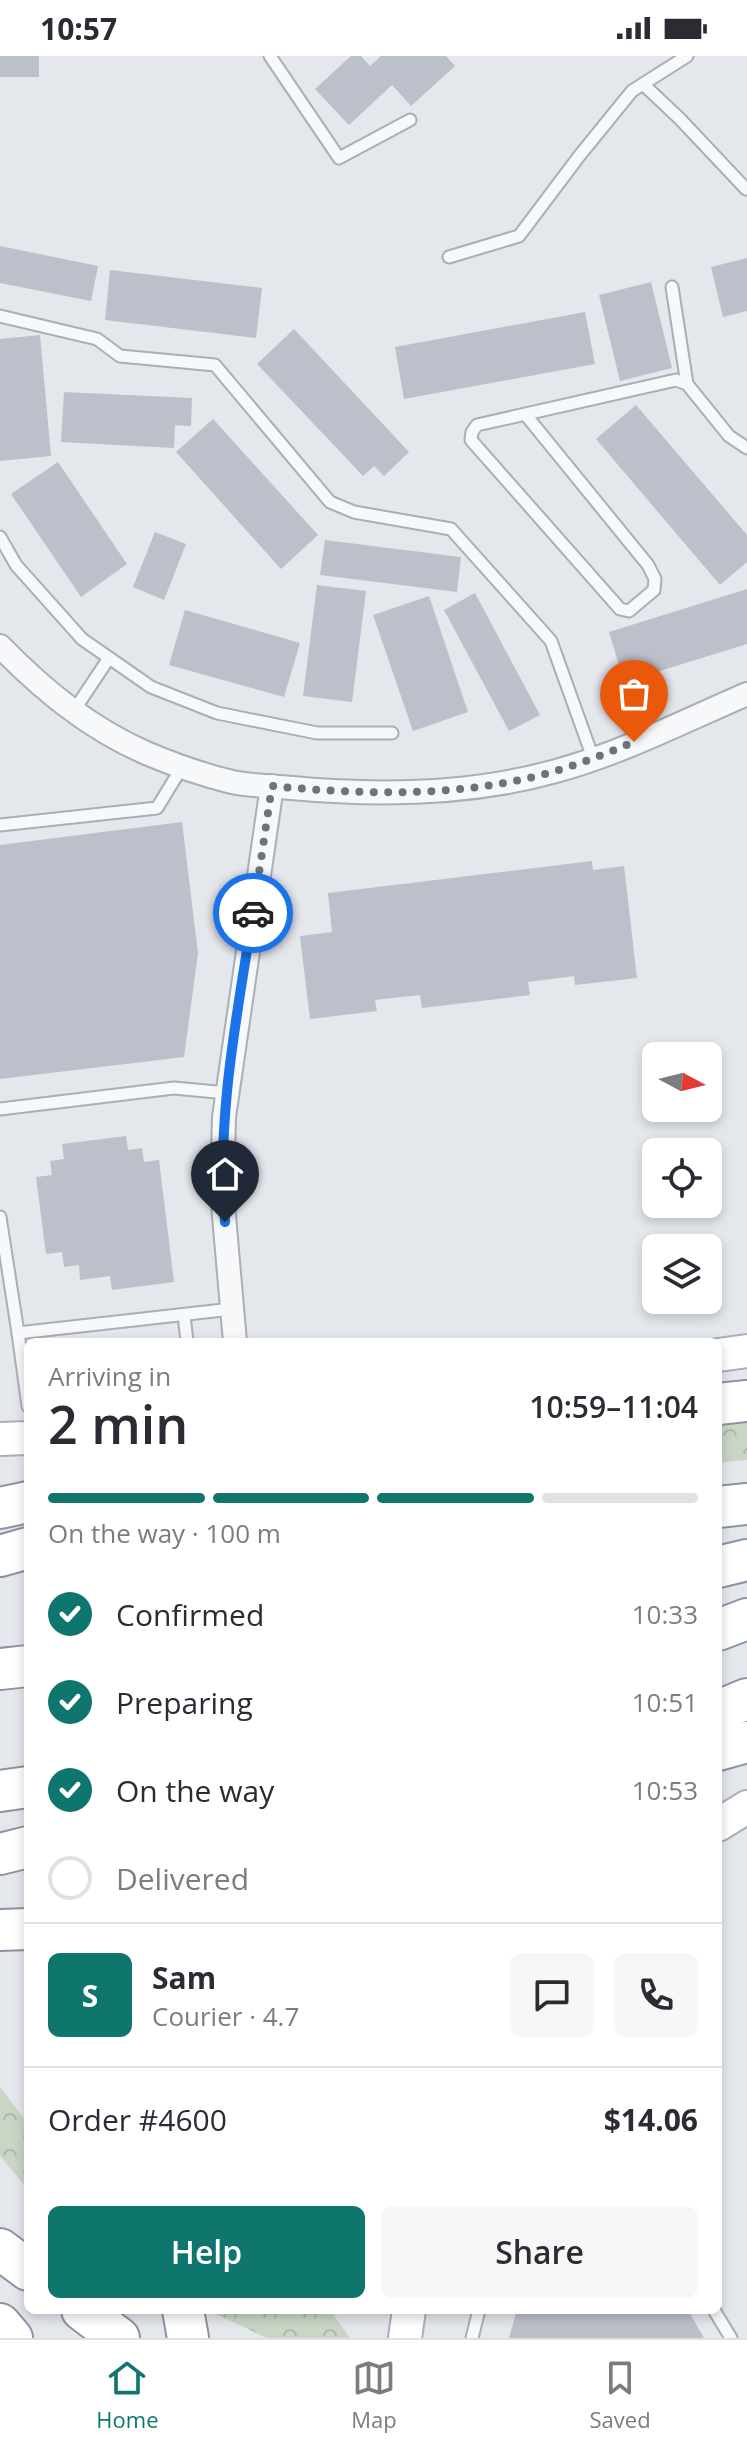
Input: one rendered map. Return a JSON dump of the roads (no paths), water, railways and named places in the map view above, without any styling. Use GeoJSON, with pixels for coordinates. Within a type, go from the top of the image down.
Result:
{"type":"FeatureCollection","features":[{"type":"Feature","properties":{"kind":"highway"},"geometry":{"type":"LineString","coordinates":[[722,1404],[747,1401]]}},
{"type":"Feature","properties":{"kind":"highway"},"geometry":{"type":"LineString","coordinates":[[0,1494],[24,1491]]}},
{"type":"Feature","properties":{"kind":"highway"},"geometry":{"type":"LineString","coordinates":[[0,1508],[24,1503]]}},
{"type":"Feature","properties":{"kind":"highway"},"geometry":{"type":"LineString","coordinates":[[722,1507],[747,1504]]}},
{"type":"Feature","properties":{"kind":"highway"},"geometry":{"type":"LineString","coordinates":[[0,1556],[24,1549]]}},
{"type":"Feature","properties":{"kind":"highway"},"geometry":{"type":"LineString","coordinates":[[722,1566],[747,1560]]}},
{"type":"Feature","properties":{"kind":"highway"},"geometry":{"type":"LineString","coordinates":[[0,1578],[24,1574]]}},
{"type":"Feature","properties":{"kind":"highway"},"geometry":{"type":"LineString","coordinates":[[722,1617],[747,1611]]}},
{"type":"Feature","properties":{"kind":"highway"},"geometry":{"type":"LineString","coordinates":[[722,1628],[747,1619]]}},
{"type":"Feature","properties":{"kind":"highway"},"geometry":{"type":"LineString","coordinates":[[0,1669],[24,1666]]}},
{"type":"Feature","properties":{"kind":"highway"},"geometry":{"type":"LineString","coordinates":[[722,1709],[747,1699]]}},
{"type":"Feature","properties":{"kind":"highway"},"geometry":{"type":"LineString","coordinates":[[722,1749],[747,1742]]}},
{"type":"Feature","properties":{"kind":"highway"},"geometry":{"type":"LineString","coordinates":[[0,1791],[24,1788]]}},
{"type":"Feature","properties":{"kind":"highway"},"geometry":{"type":"LineString","coordinates":[[0,1854],[24,1848]]}},
{"type":"Feature","properties":{"kind":"highway"},"geometry":{"type":"LineString","coordinates":[[0,1875],[24,1872]]}},
{"type":"Feature","properties":{"kind":"highway"},"geometry":{"type":"LineString","coordinates":[[0,1930],[24,1929]]}},
{"type":"Feature","properties":{"kind":"highway"},"geometry":{"type":"LineString","coordinates":[[0,2249],[24,2267]]}},
{"type":"Feature","properties":{"kind":"highway"},"geometry":{"type":"LineString","coordinates":[[87,2314],[119,2338]]}},
{"type":"Feature","properties":{"kind":"highway"},"geometry":{"type":"LineString","coordinates":[[184,2314],[188,2338]]}},
{"type":"Feature","properties":{"kind":"highway"},"geometry":{"type":"LineString","coordinates":[[0,2324],[12,2338]]}},
{"type":"Feature","properties":{"kind":"main road"},"geometry":{"type":"LineString","coordinates":[[722,1354],[747,1351]]}},
{"type":"Feature","properties":{"kind":"main road"},"geometry":{"type":"LineString","coordinates":[[0,1439],[24,1438]]}},
{"type":"Feature","properties":{"kind":"main road"},"geometry":{"type":"LineString","coordinates":[[722,1823],[747,1807]]}},
{"type":"Feature","properties":{"kind":"main road"},"geometry":{"type":"LineString","coordinates":[[405,2338],[408,2314]]}},
{"type":"Feature","properties":{"kind":"street"},"geometry":{"type":"LineString","coordinates":[[0,646],[32,679],[73,712],[145,753],[233,782],[341,792],[474,788],[558,771],[747,694]]}},
{"type":"Feature","properties":{"kind":"street"},"geometry":{"type":"LineString","coordinates":[[235,1338],[222,1193],[227,1093],[272,786]]}},
{"type":"Feature","properties":{"kind":"lane"},"geometry":{"type":"LineString","coordinates":[[270,56],[339,158],[410,120]]}},
{"type":"Feature","properties":{"kind":"lane"},"geometry":{"type":"LineString","coordinates":[[449,257],[519,236],[632,91],[687,56]]}},
{"type":"Feature","properties":{"kind":"lane"},"geometry":{"type":"LineString","coordinates":[[644,85],[746,189]]}},
{"type":"Feature","properties":{"kind":"lane"},"geometry":{"type":"LineString","coordinates":[[672,287],[687,384],[729,436],[747,448]]}},
{"type":"Feature","properties":{"kind":"lane"},"geometry":{"type":"LineString","coordinates":[[0,316],[97,339],[120,356],[215,365],[330,502],[354,512],[451,529],[551,641],[593,758]]}},
{"type":"Feature","properties":{"kind":"lane"},"geometry":{"type":"LineString","coordinates":[[525,414],[648,565],[655,579],[654,590],[629,611],[620,609],[471,440],[472,432],[477,425],[525,414],[676,380],[687,384]]}},
{"type":"Feature","properties":{"kind":"lane"},"geometry":{"type":"LineString","coordinates":[[0,537],[16,565],[80,637],[151,687],[217,713],[317,733],[392,733]]}},
{"type":"Feature","properties":{"kind":"lane"},"geometry":{"type":"LineString","coordinates":[[73,712],[109,658]]}},
{"type":"Feature","properties":{"kind":"lane"},"geometry":{"type":"LineString","coordinates":[[0,825],[157,808],[182,766]]}},
{"type":"Feature","properties":{"kind":"lane"},"geometry":{"type":"LineString","coordinates":[[0,1109],[174,1088],[227,1093]]}},
{"type":"Feature","properties":{"kind":"lane"},"geometry":{"type":"LineString","coordinates":[[0,1217],[24,1372]]}},
{"type":"Feature","properties":{"kind":"lane"},"geometry":{"type":"LineString","coordinates":[[18,1333],[232,1309]]}},
{"type":"Feature","properties":{"kind":"lane"},"geometry":{"type":"LineString","coordinates":[[184,1315],[187,1338]]}},
{"type":"Feature","properties":{"kind":"lane"},"geometry":{"type":"LineString","coordinates":[[472,2338],[478,2314]]}},
{"type":"Feature","properties":{"kind":"lane"},"geometry":{"type":"LineString","coordinates":[[716,2314],[731,2338]]}}]}
